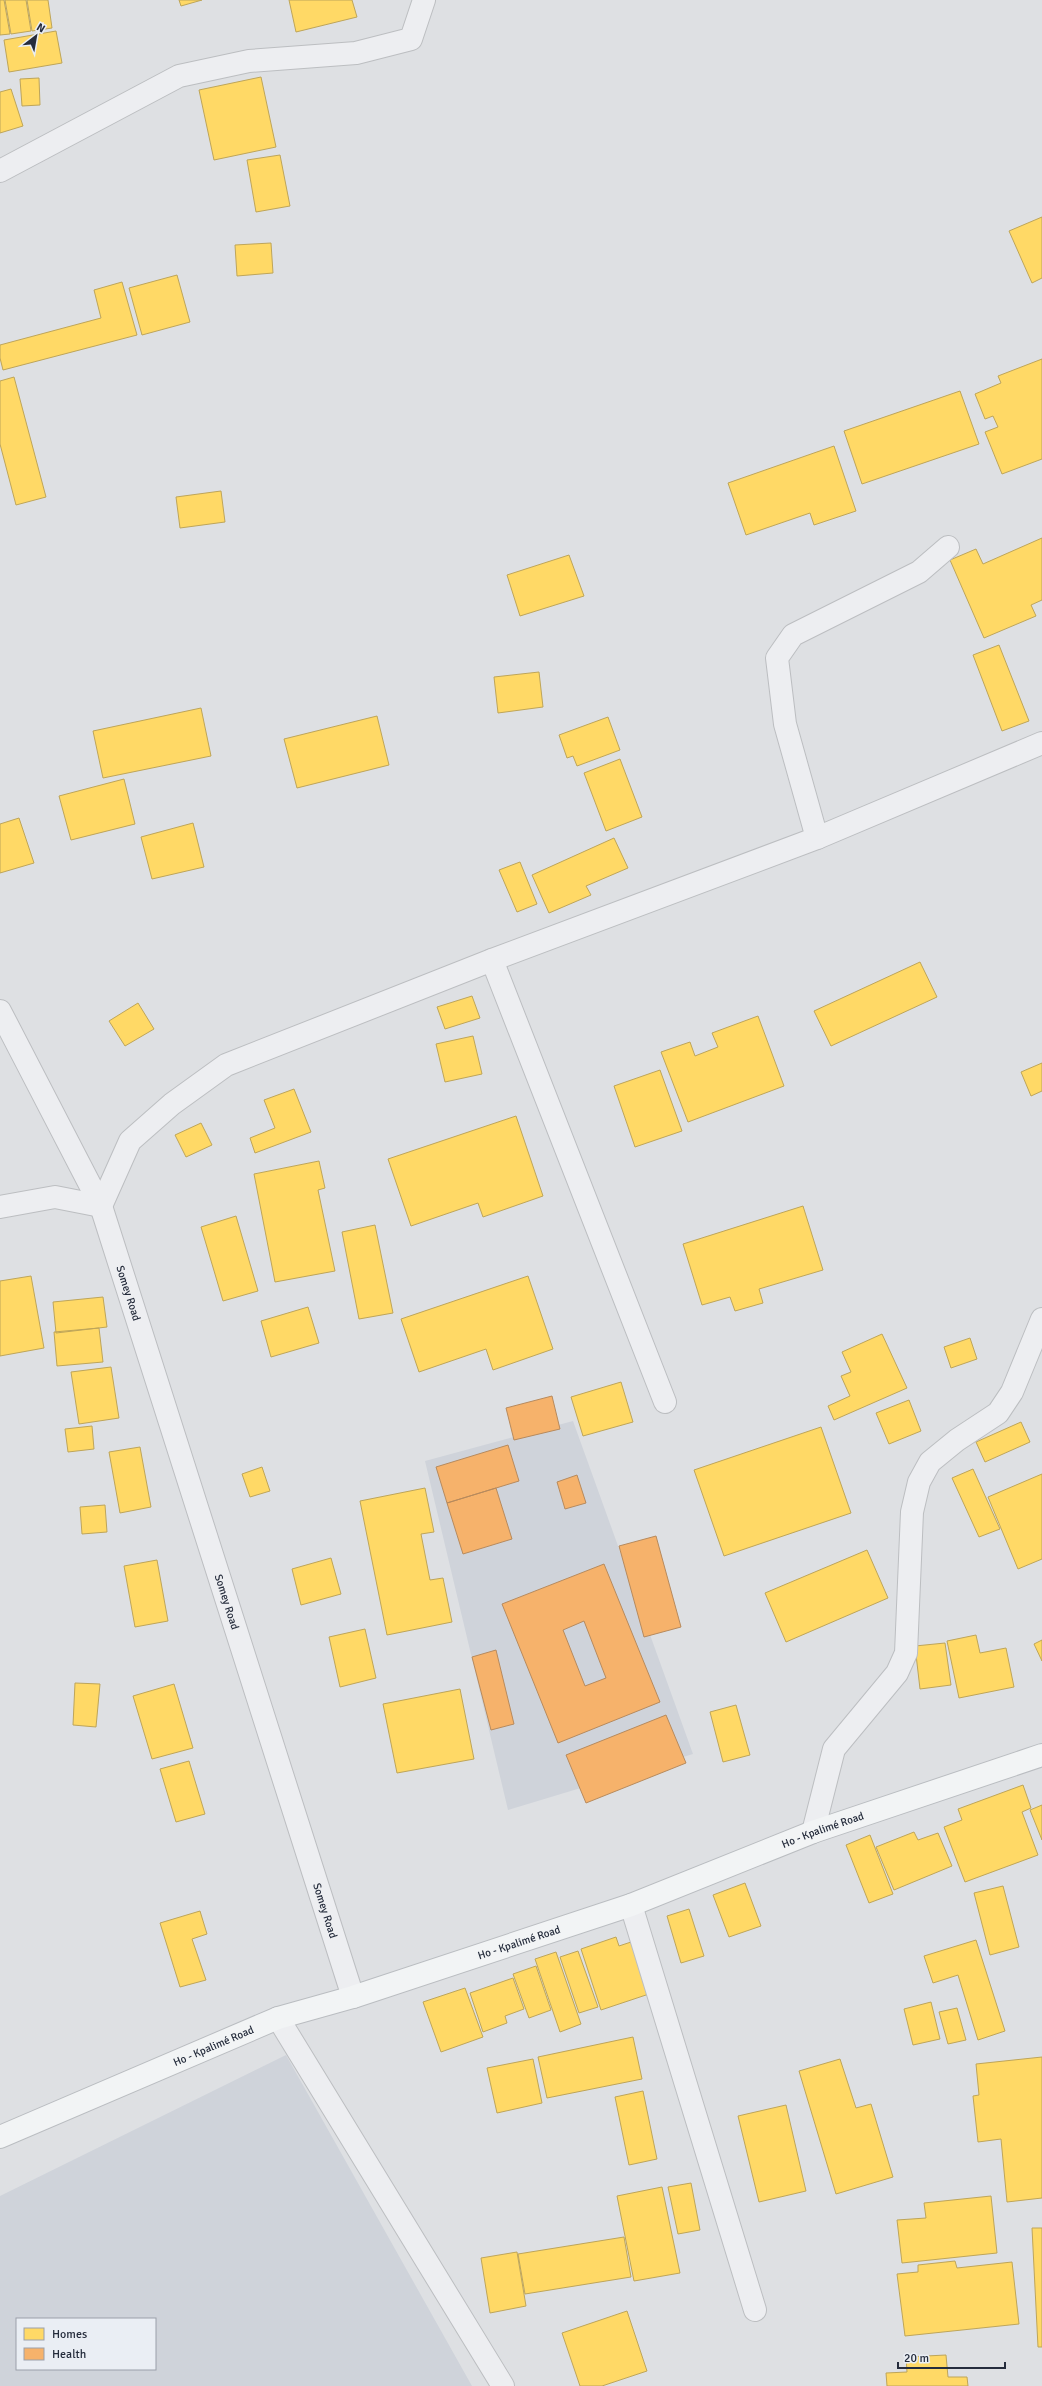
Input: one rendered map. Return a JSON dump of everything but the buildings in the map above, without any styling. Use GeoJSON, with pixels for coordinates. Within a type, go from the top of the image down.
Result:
{"type":"FeatureCollection","features":[{"type":"Feature","properties":{"kind":"main road","name":"Ho - Kpalimé Road"},"geometry":{"type":"LineString","coordinates":[[0,2136],[278,2018],[354,1998],[631,1905],[813,1832],[1042,1755]]}},
{"type":"Feature","properties":{"kind":"street"},"geometry":{"type":"LineString","coordinates":[[0,171],[180,76],[249,61],[356,53],[410,39],[424,0]]}},
{"type":"Feature","properties":{"kind":"street"},"geometry":{"type":"LineString","coordinates":[[817,838],[785,724],[777,658],[794,636],[919,572],[948,547]]}},
{"type":"Feature","properties":{"kind":"street"},"geometry":{"type":"LineString","coordinates":[[0,1207],[55,1197],[101,1206],[130,1141],[172,1104],[226,1065],[492,960],[817,838],[1042,743]]}},
{"type":"Feature","properties":{"kind":"street"},"geometry":{"type":"LineString","coordinates":[[492,960],[665,1402]]}},
{"type":"Feature","properties":{"kind":"street","name":"Somey Road"},"geometry":{"type":"LineString","coordinates":[[0,1011],[101,1206],[354,1998]]}},
{"type":"Feature","properties":{"kind":"street"},"geometry":{"type":"LineString","coordinates":[[813,1832],[834,1749],[897,1673],[906,1653],[912,1512],[919,1482],[930,1462],[957,1440],[998,1413],[1012,1392],[1042,1319]]}},
{"type":"Feature","properties":{"kind":"street"},"geometry":{"type":"LineString","coordinates":[[631,1905],[755,2310]]}},
{"type":"Feature","properties":{"kind":"street"},"geometry":{"type":"LineString","coordinates":[[278,2018],[502,2386]]}},
{"type":"Feature","properties":{"kind":"shaded area"},"geometry":{"type":"Polygon","coordinates":[[[573,1421],[693,1754],[508,1810],[425,1461],[573,1421]]]}},
{"type":"Feature","properties":{"kind":"shaded area"},"geometry":{"type":"Polygon","coordinates":[[[286,2055],[472,2386],[0,2386],[0,2196],[286,2055]]]}}]}
